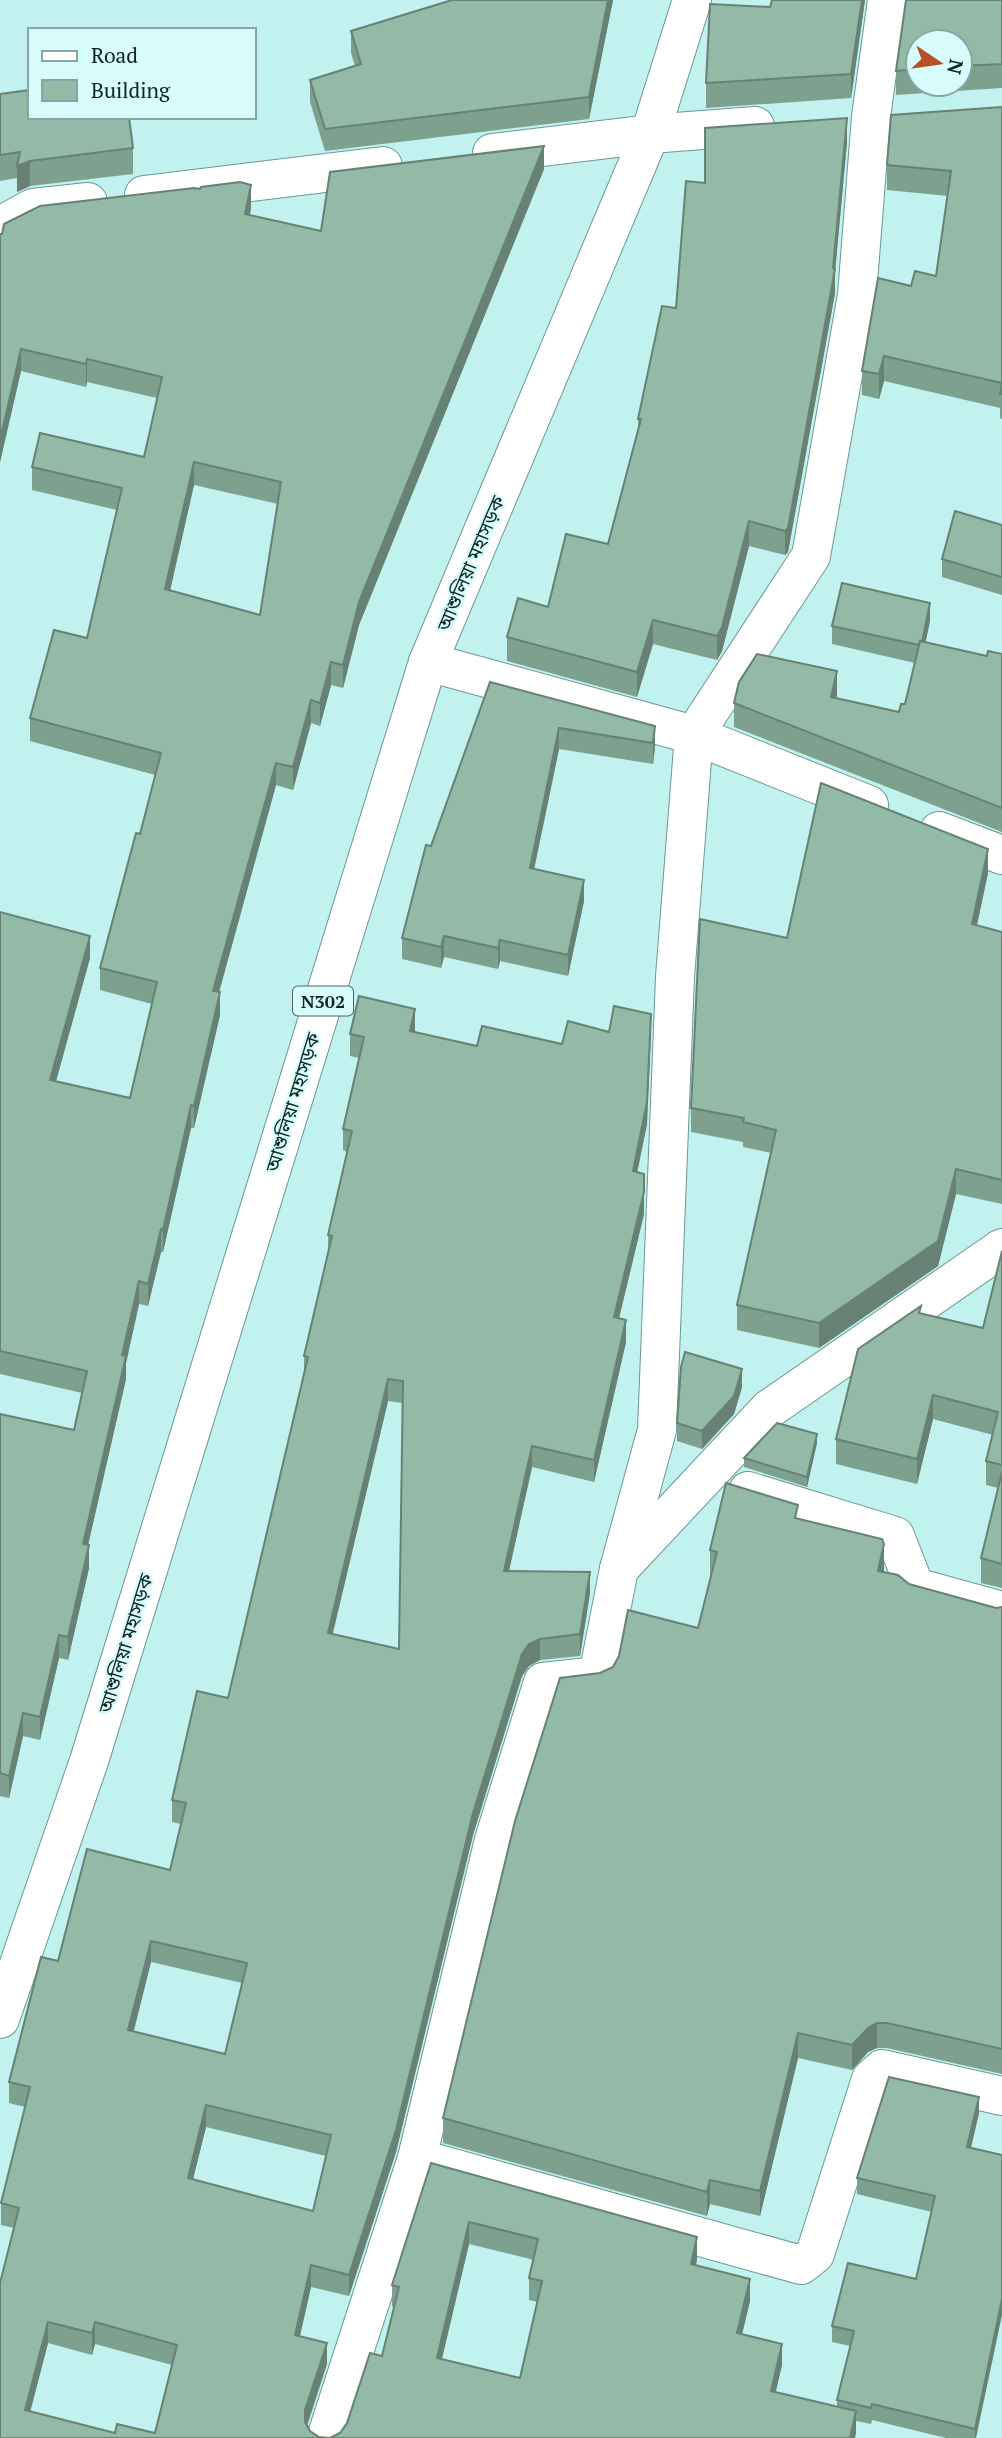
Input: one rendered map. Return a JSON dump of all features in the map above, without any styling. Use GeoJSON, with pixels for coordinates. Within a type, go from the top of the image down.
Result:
{"type":"FeatureCollection","features":[{"type":"Feature","properties":{"kind":"main road","name":"আশুলিয়া মহাসড়ক"},"geometry":{"type":"LineString","coordinates":[[0,2019],[89,1761],[428,662],[650,134],[692,0]]}},
{"type":"Feature","properties":{"kind":"main road"},"geometry":{"type":"LineString","coordinates":[[326,2438],[417,2158],[494,1840],[543,1682],[598,1676],[619,1569],[657,1430],[675,978],[694,736],[811,556],[857,295],[871,117],[887,0]]}},
{"type":"Feature","properties":{"kind":"main road"},"geometry":{"type":"LineString","coordinates":[[830,120],[911,115]]}},
{"type":"Feature","properties":{"kind":"main road"},"geometry":{"type":"LineString","coordinates":[[458,157],[650,134],[788,124]]}},
{"type":"Feature","properties":{"kind":"main road"},"geometry":{"type":"LineString","coordinates":[[0,226],[33,208],[417,162]]}},
{"type":"Feature","properties":{"kind":"main road"},"geometry":{"type":"LineString","coordinates":[[428,662],[694,736],[1002,855]]}},
{"type":"Feature","properties":{"kind":"main road"},"geometry":{"type":"LineString","coordinates":[[619,1569],[769,1409],[1002,1248]]}},
{"type":"Feature","properties":{"kind":"main road"},"geometry":{"type":"LineString","coordinates":[[704,1478],[895,1536],[915,1587],[1002,1611]]}},
{"type":"Feature","properties":{"kind":"main road"},"geometry":{"type":"LineString","coordinates":[[417,2158],[801,2265],[815,2255],[871,2079],[882,2069],[1002,2096]]}},
{"type":"Feature","properties":{"kind":"building"},"geometry":{"type":"Polygon","coordinates":[[[452,0],[608,0],[589,97],[325,129],[310,80],[361,64],[351,31],[452,0]]]}},
{"type":"Feature","properties":{"kind":"building"},"geometry":{"type":"Polygon","coordinates":[[[772,0],[862,0],[851,74],[706,83],[710,4],[770,7],[772,0]]]}},
{"type":"Feature","properties":{"kind":"building"},"geometry":{"type":"Polygon","coordinates":[[[906,0],[1002,0],[1002,64],[974,65],[974,28],[904,28],[904,70],[896,71],[906,0]]]}},
{"type":"Feature","properties":{"kind":"building"},"geometry":{"type":"Polygon","coordinates":[[[28,90],[28,119],[129,119],[133,148],[30,161],[17,166],[20,152],[0,155],[0,94],[28,90]]]}},
{"type":"Feature","properties":{"kind":"building"},"geometry":{"type":"Polygon","coordinates":[[[1002,107],[1002,383],[884,356],[879,374],[862,371],[878,278],[911,286],[915,271],[936,276],[951,171],[887,165],[891,115],[1002,107]]]}},
{"type":"Feature","properties":{"kind":"building"},"geometry":{"type":"Polygon","coordinates":[[[847,118],[835,269],[788,528],[785,531],[749,521],[722,627],[717,636],[653,620],[637,672],[507,637],[518,598],[548,607],[566,534],[608,544],[641,419],[638,419],[662,306],[676,308],[686,181],[705,183],[705,128],[847,118]]]}},
{"type":"Feature","properties":{"kind":"building"},"geometry":{"type":"Polygon","coordinates":[[[544,146],[359,602],[343,665],[331,662],[320,703],[311,700],[293,767],[276,763],[213,991],[220,992],[163,1230],[161,1229],[148,1284],[139,1281],[122,1355],[126,1356],[83,1544],[89,1545],[68,1637],[59,1635],[40,1717],[23,1713],[9,1776],[0,1773],[0,1414],[74,1430],[87,1371],[0,1351],[0,912],[90,936],[50,1080],[130,1098],[157,982],[100,968],[136,833],[140,834],[161,753],[30,718],[54,630],[87,638],[122,488],[32,467],[40,433],[144,457],[162,377],[87,359],[86,364],[21,349],[0,440],[0,234],[4,224],[40,206],[200,189],[240,182],[251,185],[245,214],[321,231],[330,172],[544,146]],[[194,462],[165,589],[260,615],[281,482],[194,462]]]}},
{"type":"Feature","properties":{"kind":"building"},"geometry":{"type":"Polygon","coordinates":[[[955,511],[1002,525],[1002,577],[942,559],[955,511]]]}},
{"type":"Feature","properties":{"kind":"building"},"geometry":{"type":"Polygon","coordinates":[[[842,583],[930,603],[922,642],[920,641],[919,645],[832,626],[842,583]]]}},
{"type":"Feature","properties":{"kind":"building"},"geometry":{"type":"Polygon","coordinates":[[[920,641],[987,656],[988,651],[1002,654],[1002,808],[734,703],[739,682],[757,654],[837,671],[831,697],[899,712],[901,704],[905,704],[920,641]]]}},
{"type":"Feature","properties":{"kind":"building"},"geometry":{"type":"Polygon","coordinates":[[[490,682],[655,726],[653,743],[559,728],[530,868],[584,880],[568,955],[500,940],[498,948],[444,936],[441,947],[402,938],[426,845],[431,846],[490,682]]]}},
{"type":"Feature","properties":{"kind":"building"},"geometry":{"type":"Polygon","coordinates":[[[821,783],[988,849],[972,924],[1002,932],[1002,1180],[956,1169],[938,1241],[819,1323],[737,1305],[776,1130],[743,1122],[744,1118],[691,1108],[700,919],[787,938],[821,783]]]}},
{"type":"Feature","properties":{"kind":"building"},"geometry":{"type":"Polygon","coordinates":[[[359,996],[415,1009],[410,1031],[477,1046],[482,1026],[562,1044],[568,1021],[609,1032],[614,1006],[651,1014],[647,1102],[633,1171],[644,1174],[644,1192],[614,1317],[626,1320],[594,1460],[532,1446],[504,1571],[590,1572],[580,1634],[540,1639],[529,1644],[522,1654],[473,1813],[396,2130],[349,2275],[311,2265],[295,2335],[327,2343],[305,2410],[305,2422],[310,2431],[319,2437],[330,2438],[0,2438],[0,2283],[19,2208],[1,2203],[30,2087],[9,2082],[41,1957],[58,1961],[87,1849],[170,1870],[186,1803],[172,1800],[197,1691],[228,1698],[308,1357],[304,1356],[332,1236],[328,1235],[352,1131],[343,1129],[364,1037],[350,1034],[359,996]],[[388,1379],[328,1633],[399,1649],[403,1381],[388,1379]],[[151,1941],[128,2030],[225,2054],[247,1963],[151,1941]],[[206,2105],[188,2178],[313,2211],[331,2135],[206,2105]],[[48,2322],[25,2410],[115,2433],[117,2424],[155,2433],[177,2345],[95,2322],[92,2333],[48,2322]]]}},
{"type":"Feature","properties":{"kind":"building"},"geometry":{"type":"Polygon","coordinates":[[[1002,1251],[1002,1465],[986,1461],[998,1412],[933,1395],[917,1459],[836,1439],[858,1349],[921,1306],[919,1313],[983,1328],[1002,1251]]]}},
{"type":"Feature","properties":{"kind":"building"},"geometry":{"type":"Polygon","coordinates":[[[685,1352],[742,1369],[734,1396],[702,1431],[677,1423],[681,1367],[685,1352]]]}},
{"type":"Feature","properties":{"kind":"building"},"geometry":{"type":"Polygon","coordinates":[[[777,1423],[817,1434],[807,1477],[744,1458],[777,1423]]]}},
{"type":"Feature","properties":{"kind":"building"},"geometry":{"type":"Polygon","coordinates":[[[1002,1472],[1002,1564],[981,1558],[1002,1472]]]}},
{"type":"Feature","properties":{"kind":"building"},"geometry":{"type":"Polygon","coordinates":[[[726,1483],[798,1505],[795,1518],[882,1539],[884,1544],[878,1571],[898,1575],[909,1584],[996,1608],[1002,1607],[1002,2049],[887,2023],[877,2023],[868,2028],[852,2045],[798,2033],[760,2191],[710,2180],[707,2192],[443,2118],[515,1821],[560,1678],[600,1673],[613,1667],[619,1656],[628,1610],[698,1628],[717,1552],[710,1550],[726,1483]]]}},
{"type":"Feature","properties":{"kind":"building"},"geometry":{"type":"Polygon","coordinates":[[[889,2077],[979,2097],[967,2147],[1002,2155],[1002,2299],[975,2429],[872,2404],[871,2408],[837,2400],[854,2331],[832,2326],[848,2263],[916,2279],[935,2196],[857,2178],[889,2077]]]}},
{"type":"Feature","properties":{"kind":"building"},"geometry":{"type":"Polygon","coordinates":[[[431,2163],[697,2237],[691,2264],[750,2279],[737,2333],[782,2344],[771,2391],[856,2411],[850,2438],[330,2438],[340,2433],[347,2423],[370,2353],[382,2356],[399,2287],[392,2285],[431,2163]],[[469,2222],[437,2358],[520,2378],[542,2281],[529,2278],[538,2239],[469,2222]]]}}]}
